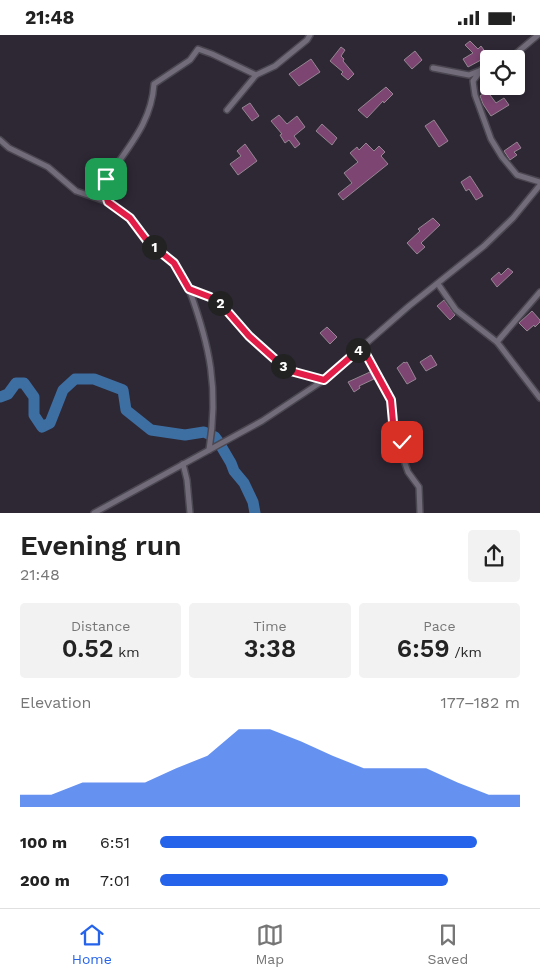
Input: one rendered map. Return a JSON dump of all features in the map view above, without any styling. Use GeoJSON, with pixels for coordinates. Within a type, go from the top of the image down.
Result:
{"type":"FeatureCollection","features":[{"type":"Feature","properties":{"kind":"street"},"geometry":{"type":"LineString","coordinates":[[227,110],[256,75],[276,66],[310,35]]}},
{"type":"Feature","properties":{"kind":"street"},"geometry":{"type":"LineString","coordinates":[[520,50],[538,35]]}},
{"type":"Feature","properties":{"kind":"street"},"geometry":{"type":"LineString","coordinates":[[108,202],[104,189],[106,179],[141,130],[148,114],[154,84],[190,60],[198,49],[256,75]]}},
{"type":"Feature","properties":{"kind":"street"},"geometry":{"type":"LineString","coordinates":[[433,69],[469,75],[480,70]]}},
{"type":"Feature","properties":{"kind":"street"},"geometry":{"type":"LineString","coordinates":[[94,513],[262,421],[324,380],[409,306],[484,246],[513,218],[540,184],[517,175],[502,157],[491,139],[475,95],[473,81],[480,71]]}},
{"type":"Feature","properties":{"kind":"street"},"geometry":{"type":"LineString","coordinates":[[0,141],[9,148],[48,167],[76,191],[108,202],[130,218],[148,242],[174,263],[189,289],[202,325],[213,381],[213,422],[209,450]]}},
{"type":"Feature","properties":{"kind":"street"},"geometry":{"type":"LineString","coordinates":[[438,284],[456,310],[497,342],[540,398]]}},
{"type":"Feature","properties":{"kind":"street"},"geometry":{"type":"LineString","coordinates":[[189,289],[210,297],[222,305],[249,336],[287,370],[324,380]]}},
{"type":"Feature","properties":{"kind":"street"},"geometry":{"type":"LineString","coordinates":[[497,342],[540,292]]}},
{"type":"Feature","properties":{"kind":"street"},"geometry":{"type":"LineString","coordinates":[[362,347],[391,400],[393,422],[402,442],[400,449],[408,472],[419,487],[420,513]]}},
{"type":"Feature","properties":{"kind":"street"},"geometry":{"type":"LineString","coordinates":[[182,464],[187,479],[190,513]]}},
{"type":"Feature","properties":{"kind":"building"},"geometry":{"type":"Polygon","coordinates":[[[470,41],[478,49],[481,46],[484,50],[480,50],[480,61],[468,67],[463,59],[473,53],[465,45],[470,41]]]}},
{"type":"Feature","properties":{"kind":"building"},"geometry":{"type":"Polygon","coordinates":[[[341,47],[345,50],[341,56],[344,59],[343,61],[354,74],[348,80],[341,74],[343,72],[330,61],[341,47]]]}},
{"type":"Feature","properties":{"kind":"building"},"geometry":{"type":"Polygon","coordinates":[[[415,51],[422,60],[412,69],[404,60],[415,51]]]}},
{"type":"Feature","properties":{"kind":"building"},"geometry":{"type":"Polygon","coordinates":[[[311,59],[320,72],[299,86],[289,74],[311,59]]]}},
{"type":"Feature","properties":{"kind":"building"},"geometry":{"type":"Polygon","coordinates":[[[386,87],[393,94],[384,103],[383,101],[367,118],[358,110],[386,87]]]}},
{"type":"Feature","properties":{"kind":"building"},"geometry":{"type":"Polygon","coordinates":[[[490,95],[496,103],[504,98],[509,105],[491,116],[480,96],[490,95]]]}},
{"type":"Feature","properties":{"kind":"building"},"geometry":{"type":"Polygon","coordinates":[[[250,103],[259,116],[252,121],[242,108],[250,103]]]}},
{"type":"Feature","properties":{"kind":"building"},"geometry":{"type":"Polygon","coordinates":[[[279,115],[287,124],[297,116],[305,127],[294,136],[300,144],[295,148],[289,140],[285,143],[280,135],[282,134],[271,121],[279,115]]]}},
{"type":"Feature","properties":{"kind":"building"},"geometry":{"type":"Polygon","coordinates":[[[434,120],[448,141],[439,147],[425,126],[434,120]]]}},
{"type":"Feature","properties":{"kind":"building"},"geometry":{"type":"Polygon","coordinates":[[[322,124],[337,138],[332,145],[316,131],[322,124]]]}},
{"type":"Feature","properties":{"kind":"building"},"geometry":{"type":"Polygon","coordinates":[[[517,142],[521,148],[514,152],[517,155],[510,160],[504,151],[517,142]]]}},
{"type":"Feature","properties":{"kind":"building"},"geometry":{"type":"Polygon","coordinates":[[[366,143],[374,151],[379,146],[385,152],[381,156],[388,164],[343,200],[338,194],[352,183],[344,173],[358,162],[350,153],[357,147],[359,150],[366,143]]]}},
{"type":"Feature","properties":{"kind":"building"},"geometry":{"type":"Polygon","coordinates":[[[245,144],[257,161],[238,175],[230,164],[241,156],[237,151],[245,144]]]}},
{"type":"Feature","properties":{"kind":"building"},"geometry":{"type":"Polygon","coordinates":[[[470,176],[483,196],[476,200],[469,189],[466,191],[461,182],[470,176]]]}},
{"type":"Feature","properties":{"kind":"building"},"geometry":{"type":"Polygon","coordinates":[[[433,218],[440,225],[421,243],[425,247],[417,254],[407,243],[420,231],[418,229],[433,218]]]}},
{"type":"Feature","properties":{"kind":"building"},"geometry":{"type":"Polygon","coordinates":[[[508,268],[513,272],[497,287],[491,279],[499,272],[501,275],[508,268]]]}},
{"type":"Feature","properties":{"kind":"building"},"geometry":{"type":"Polygon","coordinates":[[[444,300],[455,315],[450,320],[437,306],[444,300]]]}},
{"type":"Feature","properties":{"kind":"building"},"geometry":{"type":"Polygon","coordinates":[[[532,311],[540,322],[527,331],[519,323],[532,311]]]}},
{"type":"Feature","properties":{"kind":"building"},"geometry":{"type":"Polygon","coordinates":[[[327,327],[337,337],[330,344],[320,333],[327,327]]]}},
{"type":"Feature","properties":{"kind":"building"},"geometry":{"type":"Polygon","coordinates":[[[431,355],[437,365],[426,371],[420,362],[431,355]]]}},
{"type":"Feature","properties":{"kind":"building"},"geometry":{"type":"Polygon","coordinates":[[[404,362],[407,362],[416,379],[407,384],[397,368],[404,362]]]}},
{"type":"Feature","properties":{"kind":"building"},"geometry":{"type":"Polygon","coordinates":[[[370,372],[374,379],[359,386],[360,388],[354,392],[348,382],[370,372]]]}},
{"type":"Feature","properties":{"kind":"waterway"},"geometry":{"type":"LineString","coordinates":[[0,397],[8,394],[16,383],[24,383],[34,397],[34,415],[42,427],[50,423],[63,390],[75,379],[94,379],[123,390],[126,410],[151,430],[185,435],[204,432],[215,437],[218,441]]}},
{"type":"Feature","properties":{"kind":"waterway"},"geometry":{"type":"LineString","coordinates":[[221,446],[234,471],[244,483],[253,502],[255,513]]}},
{"type":"Feature","properties":{"kind":"route"},"geometry":{"type":"LineString","coordinates":[[106,179],[104,189],[108,202],[130,218],[148,242],[174,263],[189,289],[210,297],[222,305],[249,336],[287,370],[324,380],[362,347],[391,400],[393,422],[402,442]]}}]}
